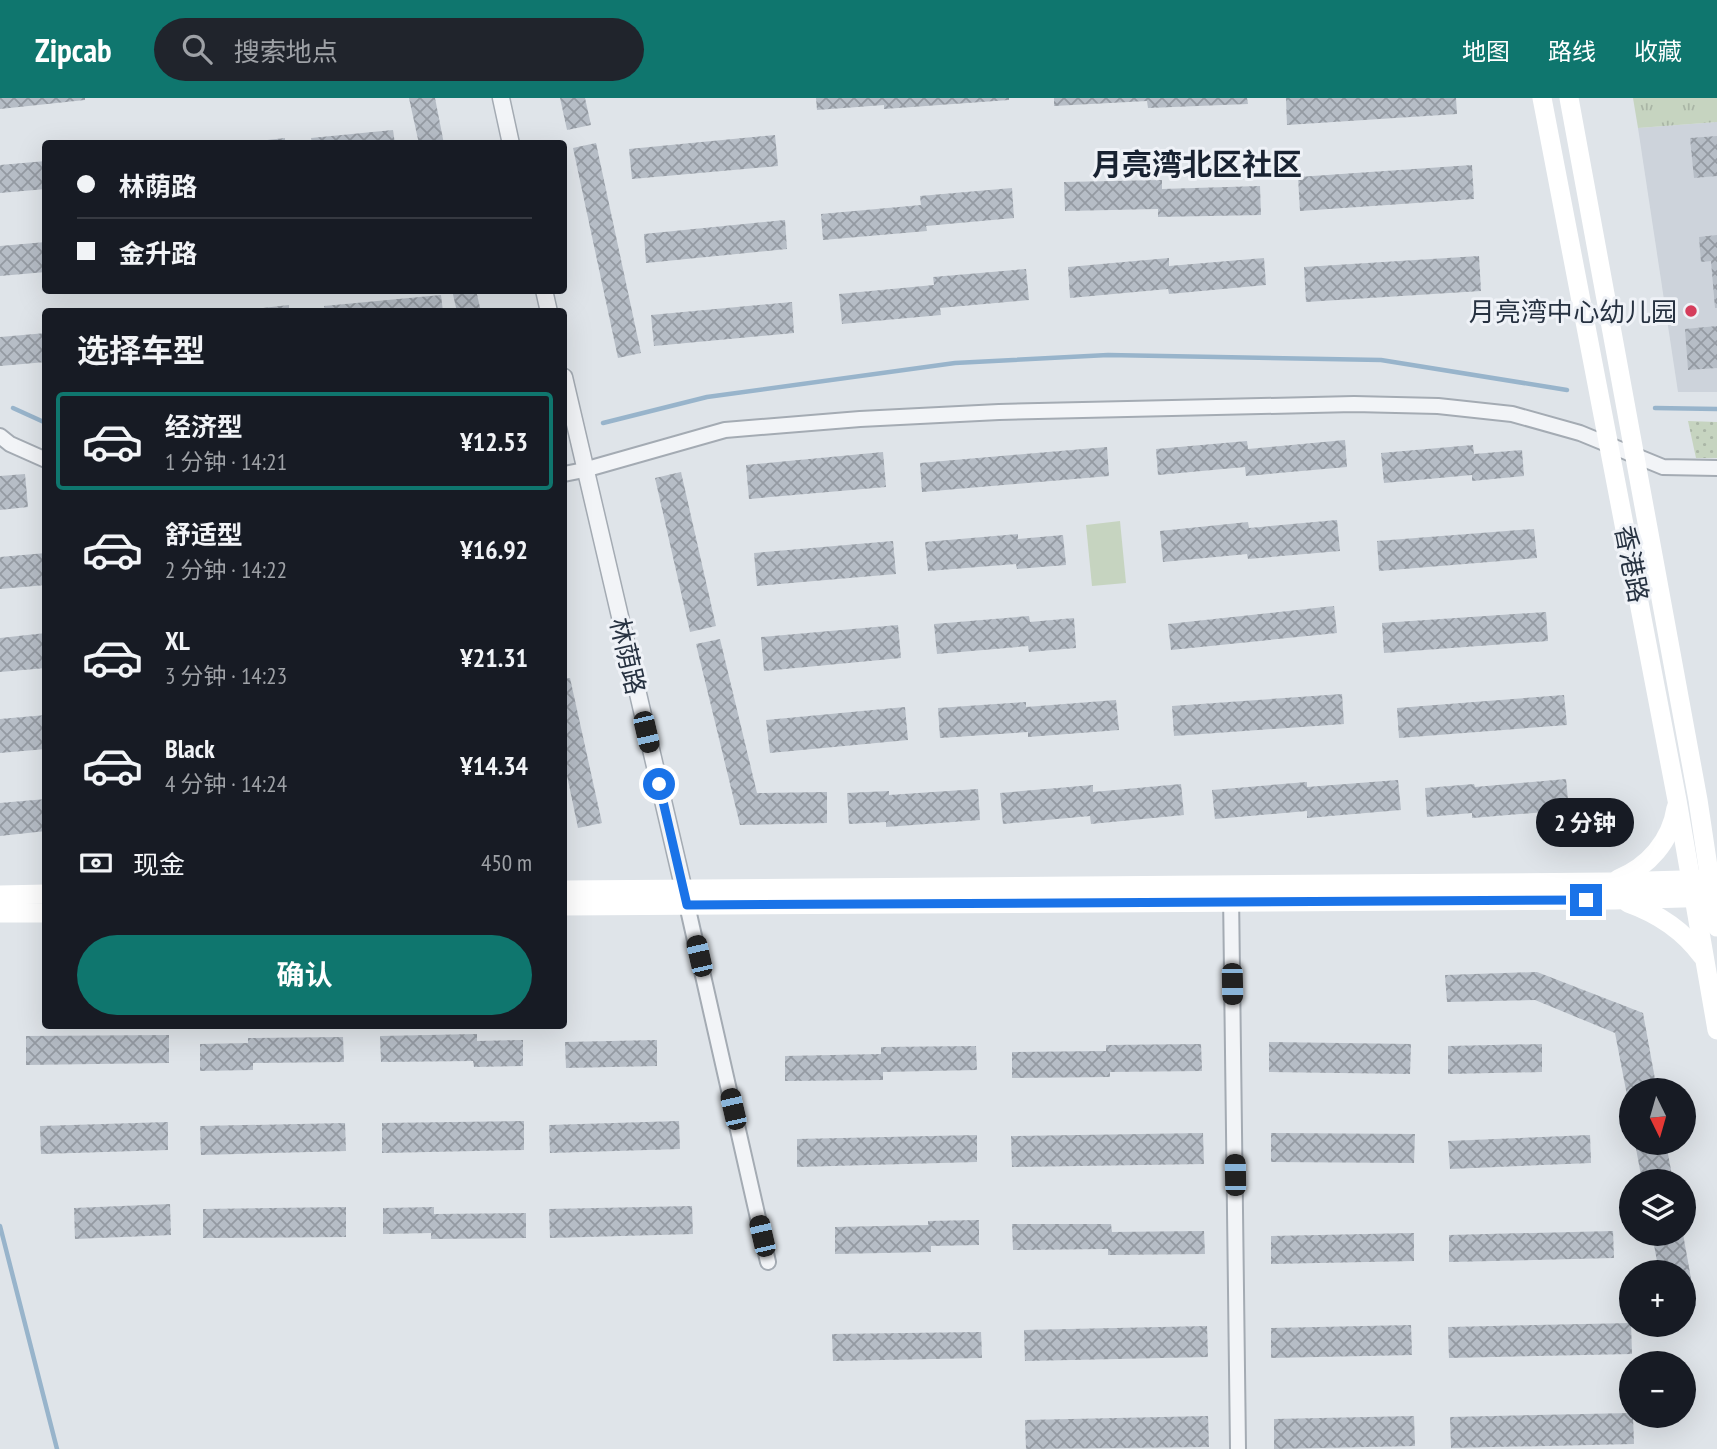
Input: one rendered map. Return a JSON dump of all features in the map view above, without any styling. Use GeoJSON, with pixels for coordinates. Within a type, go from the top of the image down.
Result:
{"type":"FeatureCollection","features":[{"type":"Feature","properties":{"kind":"main road","name":"香港路"},"geometry":{"type":"LineString","coordinates":[[1542,98],[1677,800],[1707,888],[1717,928]]}},
{"type":"Feature","properties":{"kind":"main road","name":"香港路"},"geometry":{"type":"LineString","coordinates":[[1569,98],[1698,800],[1707,888],[1704,960],[1717,1030]]}},
{"type":"Feature","properties":{"kind":"main road"},"geometry":{"type":"LineString","coordinates":[[1613,891],[1657,851],[1675,816],[1677,800]]}},
{"type":"Feature","properties":{"kind":"main road"},"geometry":{"type":"LineString","coordinates":[[1698,800],[1717,829]]}},
{"type":"Feature","properties":{"kind":"main road"},"geometry":{"type":"LineString","coordinates":[[567,890],[686,897],[1613,891],[1707,888]]}},
{"type":"Feature","properties":{"kind":"main road"},"geometry":{"type":"LineString","coordinates":[[1613,891],[1672,925],[1704,960]]}},
{"type":"Feature","properties":{"kind":"main road"},"geometry":{"type":"LineString","coordinates":[[0,895],[42,894]]}},
{"type":"Feature","properties":{"kind":"main road"},"geometry":{"type":"LineString","coordinates":[[567,906],[686,897]]}},
{"type":"Feature","properties":{"kind":"main road"},"geometry":{"type":"LineString","coordinates":[[0,913],[42,913]]}},
{"type":"Feature","properties":{"kind":"street"},"geometry":{"type":"LineString","coordinates":[[501,98],[511,140]]}},
{"type":"Feature","properties":{"kind":"street","name":"林荫路"},"geometry":{"type":"LineString","coordinates":[[567,391],[686,897],[768,1262]]}},
{"type":"Feature","properties":{"kind":"street"},"geometry":{"type":"LineString","coordinates":[[567,473],[725,430],[860,419],[999,412],[1354,404],[1438,405],[1512,414],[1580,433],[1663,467],[1717,468]]}},
{"type":"Feature","properties":{"kind":"street"},"geometry":{"type":"LineString","coordinates":[[0,436],[10,444],[42,458]]}},
{"type":"Feature","properties":{"kind":"street"},"geometry":{"type":"LineString","coordinates":[[1231,893],[1238,1449]]}},
{"type":"Feature","properties":{"kind":"shaded area"},"geometry":{"type":"Polygon","coordinates":[[[1717,122],[1717,392],[1678,392],[1638,128],[1717,122]]]}},
{"type":"Feature","properties":{"kind":"green space"},"geometry":{"type":"Polygon","coordinates":[[[1633,98],[1717,98],[1717,122],[1638,128],[1633,98]]]}},
{"type":"Feature","properties":{"kind":"green space"},"geometry":{"type":"Polygon","coordinates":[[[1688,421],[1717,422],[1717,458],[1696,458],[1688,421]]]}},
{"type":"Feature","properties":{"kind":"green space"},"geometry":{"type":"Polygon","coordinates":[[[1120,521],[1126,583],[1092,586],[1086,525],[1120,521]]]}},
{"type":"Feature","properties":{"kind":"building"},"geometry":{"type":"Polygon","coordinates":[[[0,98],[85,98],[85,100],[0,109],[0,98]]]}},
{"type":"Feature","properties":{"kind":"building"},"geometry":{"type":"Polygon","coordinates":[[[409,98],[435,98],[443,140],[418,140],[409,98]]]}},
{"type":"Feature","properties":{"kind":"building"},"geometry":{"type":"Polygon","coordinates":[[[560,98],[585,98],[591,125],[567,130],[560,98]]]}},
{"type":"Feature","properties":{"kind":"building"},"geometry":{"type":"Polygon","coordinates":[[[816,98],[1009,100],[884,109],[884,105],[817,110],[816,98]]]}},
{"type":"Feature","properties":{"kind":"building"},"geometry":{"type":"Polygon","coordinates":[[[1054,98],[1247,98],[1248,104],[1148,108],[1147,101],[1054,106],[1054,98]]]}},
{"type":"Feature","properties":{"kind":"building"},"geometry":{"type":"Polygon","coordinates":[[[1286,98],[1456,98],[1457,114],[1287,125],[1286,98]]]}},
{"type":"Feature","properties":{"kind":"building"},"geometry":{"type":"Polygon","coordinates":[[[393,130],[394,140],[311,140],[393,130]]]}},
{"type":"Feature","properties":{"kind":"building"},"geometry":{"type":"Polygon","coordinates":[[[775,135],[778,166],[632,179],[629,149],[775,135]]]}},
{"type":"Feature","properties":{"kind":"building"},"geometry":{"type":"Polygon","coordinates":[[[1717,136],[1717,176],[1694,178],[1690,138],[1717,136]]]}},
{"type":"Feature","properties":{"kind":"building"},"geometry":{"type":"Polygon","coordinates":[[[596,143],[641,353],[618,358],[573,148],[596,143]]]}},
{"type":"Feature","properties":{"kind":"building"},"geometry":{"type":"Polygon","coordinates":[[[42,161],[42,189],[0,193],[0,165],[42,161]]]}},
{"type":"Feature","properties":{"kind":"building"},"geometry":{"type":"Polygon","coordinates":[[[1472,165],[1474,199],[1300,211],[1298,177],[1472,165]]]}},
{"type":"Feature","properties":{"kind":"building"},"geometry":{"type":"Polygon","coordinates":[[[1162,180],[1162,189],[1260,186],[1261,215],[1158,217],[1158,209],[1065,211],[1064,182],[1162,180]]]}},
{"type":"Feature","properties":{"kind":"building"},"geometry":{"type":"Polygon","coordinates":[[[1012,188],[1014,218],[926,226],[927,231],[823,240],[821,214],[921,205],[920,196],[1012,188]]]}},
{"type":"Feature","properties":{"kind":"building"},"geometry":{"type":"Polygon","coordinates":[[[785,220],[787,249],[646,263],[644,234],[785,220]]]}},
{"type":"Feature","properties":{"kind":"building"},"geometry":{"type":"Polygon","coordinates":[[[1717,235],[1715,308],[1711,261],[1701,262],[1699,237],[1717,235]]]}},
{"type":"Feature","properties":{"kind":"building"},"geometry":{"type":"Polygon","coordinates":[[[42,242],[42,272],[0,276],[0,246],[42,242]]]}},
{"type":"Feature","properties":{"kind":"building"},"geometry":{"type":"Polygon","coordinates":[[[1479,256],[1481,291],[1306,302],[1304,267],[1479,256]]]}},
{"type":"Feature","properties":{"kind":"building"},"geometry":{"type":"Polygon","coordinates":[[[1169,258],[1169,266],[1264,258],[1266,285],[1169,294],[1168,289],[1070,298],[1068,267],[1169,258]]]}},
{"type":"Feature","properties":{"kind":"building"},"geometry":{"type":"Polygon","coordinates":[[[1026,269],[1029,300],[940,308],[941,315],[842,324],[839,294],[934,285],[933,277],[1026,269]]]}},
{"type":"Feature","properties":{"kind":"building"},"geometry":{"type":"Polygon","coordinates":[[[453,294],[477,294],[480,308],[456,308],[453,294]]]}},
{"type":"Feature","properties":{"kind":"building"},"geometry":{"type":"Polygon","coordinates":[[[441,295],[443,308],[324,308],[441,295]]]}},
{"type":"Feature","properties":{"kind":"building"},"geometry":{"type":"Polygon","coordinates":[[[792,302],[794,333],[654,346],[651,315],[792,302]]]}},
{"type":"Feature","properties":{"kind":"building"},"geometry":{"type":"Polygon","coordinates":[[[289,305],[289,308],[263,308],[289,305]]]}},
{"type":"Feature","properties":{"kind":"building"},"geometry":{"type":"Polygon","coordinates":[[[1717,326],[1717,368],[1688,370],[1685,329],[1717,326]]]}},
{"type":"Feature","properties":{"kind":"building"},"geometry":{"type":"Polygon","coordinates":[[[42,333],[42,362],[0,366],[0,337],[42,333]]]}},
{"type":"Feature","properties":{"kind":"building"},"geometry":{"type":"Polygon","coordinates":[[[1345,440],[1347,467],[1246,476],[1245,467],[1158,475],[1156,449],[1247,441],[1248,449],[1345,440]]]}},
{"type":"Feature","properties":{"kind":"building"},"geometry":{"type":"Polygon","coordinates":[[[1473,445],[1474,454],[1522,450],[1524,476],[1472,481],[1472,475],[1384,483],[1381,453],[1473,445]]]}},
{"type":"Feature","properties":{"kind":"building"},"geometry":{"type":"Polygon","coordinates":[[[1107,447],[1109,476],[922,492],[920,463],[1107,447]]]}},
{"type":"Feature","properties":{"kind":"building"},"geometry":{"type":"Polygon","coordinates":[[[883,452],[886,487],[749,499],[746,465],[883,452]]]}},
{"type":"Feature","properties":{"kind":"building"},"geometry":{"type":"Polygon","coordinates":[[[681,472],[716,626],[690,632],[655,478],[681,472]]]}},
{"type":"Feature","properties":{"kind":"building"},"geometry":{"type":"Polygon","coordinates":[[[25,474],[28,507],[0,510],[0,476],[25,474]]]}},
{"type":"Feature","properties":{"kind":"building"},"geometry":{"type":"Polygon","coordinates":[[[1337,520],[1340,551],[1248,559],[1247,554],[1163,562],[1160,531],[1248,522],[1249,528],[1337,520]]]}},
{"type":"Feature","properties":{"kind":"building"},"geometry":{"type":"Polygon","coordinates":[[[1534,529],[1537,558],[1379,571],[1377,541],[1534,529]]]}},
{"type":"Feature","properties":{"kind":"building"},"geometry":{"type":"Polygon","coordinates":[[[1018,534],[1018,539],[1063,535],[1066,565],[1017,569],[1016,564],[928,571],[925,542],[1018,534]]]}},
{"type":"Feature","properties":{"kind":"building"},"geometry":{"type":"Polygon","coordinates":[[[893,541],[896,574],[757,586],[754,553],[893,541]]]}},
{"type":"Feature","properties":{"kind":"building"},"geometry":{"type":"Polygon","coordinates":[[[42,553],[42,585],[0,589],[0,557],[42,553]]]}},
{"type":"Feature","properties":{"kind":"building"},"geometry":{"type":"Polygon","coordinates":[[[1334,606],[1337,633],[1171,650],[1168,624],[1334,606]]]}},
{"type":"Feature","properties":{"kind":"building"},"geometry":{"type":"Polygon","coordinates":[[[1546,612],[1548,641],[1384,653],[1382,623],[1546,612]]]}},
{"type":"Feature","properties":{"kind":"building"},"geometry":{"type":"Polygon","coordinates":[[[1029,616],[1030,622],[1074,618],[1076,648],[1029,652],[1028,646],[937,654],[934,624],[1029,616]]]}},
{"type":"Feature","properties":{"kind":"building"},"geometry":{"type":"Polygon","coordinates":[[[898,625],[901,658],[764,671],[761,637],[898,625]]]}},
{"type":"Feature","properties":{"kind":"building"},"geometry":{"type":"Polygon","coordinates":[[[42,633],[42,668],[0,672],[0,638],[42,633]]]}},
{"type":"Feature","properties":{"kind":"building"},"geometry":{"type":"Polygon","coordinates":[[[720,639],[757,793],[827,792],[827,823],[740,825],[696,644],[720,639]]]}},
{"type":"Feature","properties":{"kind":"building"},"geometry":{"type":"Polygon","coordinates":[[[567,678],[570,678],[602,823],[578,828],[567,775],[567,678]]]}},
{"type":"Feature","properties":{"kind":"building"},"geometry":{"type":"Polygon","coordinates":[[[1342,694],[1344,724],[1174,736],[1172,706],[1342,694]]]}},
{"type":"Feature","properties":{"kind":"building"},"geometry":{"type":"Polygon","coordinates":[[[1564,695],[1567,725],[1399,738],[1397,708],[1564,695]]]}},
{"type":"Feature","properties":{"kind":"building"},"geometry":{"type":"Polygon","coordinates":[[[1116,700],[1119,730],[1028,737],[1028,732],[940,738],[938,708],[1026,702],[1026,707],[1116,700]]]}},
{"type":"Feature","properties":{"kind":"building"},"geometry":{"type":"Polygon","coordinates":[[[905,707],[908,740],[770,753],[766,720],[905,707]]]}},
{"type":"Feature","properties":{"kind":"building"},"geometry":{"type":"Polygon","coordinates":[[[42,715],[42,749],[0,753],[0,719],[42,715]]]}},
{"type":"Feature","properties":{"kind":"building"},"geometry":{"type":"Polygon","coordinates":[[[1566,779],[1569,810],[1472,818],[1472,813],[1427,817],[1425,788],[1474,784],[1475,787],[1566,779]]]}},
{"type":"Feature","properties":{"kind":"building"},"geometry":{"type":"Polygon","coordinates":[[[1398,780],[1401,810],[1307,818],[1307,811],[1215,819],[1212,790],[1307,782],[1307,787],[1398,780]]]}},
{"type":"Feature","properties":{"kind":"building"},"geometry":{"type":"Polygon","coordinates":[[[1181,784],[1184,815],[1091,824],[1090,816],[1003,824],[1000,793],[1093,785],[1093,792],[1181,784]]]}},
{"type":"Feature","properties":{"kind":"building"},"geometry":{"type":"Polygon","coordinates":[[[978,789],[980,820],[886,827],[886,822],[849,824],[847,793],[889,791],[889,795],[978,789]]]}},
{"type":"Feature","properties":{"kind":"building"},"geometry":{"type":"Polygon","coordinates":[[[42,799],[42,831],[0,836],[0,803],[42,799]]]}},
{"type":"Feature","properties":{"kind":"building"},"geometry":{"type":"Polygon","coordinates":[[[1537,972],[1643,1013],[1655,1078],[1624,1078],[1615,1033],[1535,1000],[1447,1002],[1445,975],[1537,972]]]}},
{"type":"Feature","properties":{"kind":"building"},"geometry":{"type":"Polygon","coordinates":[[[477,1034],[477,1041],[523,1040],[523,1066],[474,1067],[473,1061],[381,1062],[380,1036],[477,1034]]]}},
{"type":"Feature","properties":{"kind":"building"},"geometry":{"type":"Polygon","coordinates":[[[169,1035],[169,1063],[26,1065],[26,1036],[169,1035]]]}},
{"type":"Feature","properties":{"kind":"building"},"geometry":{"type":"Polygon","coordinates":[[[343,1037],[344,1062],[253,1063],[253,1070],[200,1071],[200,1044],[248,1043],[248,1038],[343,1037]]]}},
{"type":"Feature","properties":{"kind":"building"},"geometry":{"type":"Polygon","coordinates":[[[657,1040],[657,1066],[566,1068],[565,1042],[657,1040]]]}},
{"type":"Feature","properties":{"kind":"building"},"geometry":{"type":"Polygon","coordinates":[[[1269,1042],[1411,1044],[1410,1074],[1269,1072],[1269,1042]]]}},
{"type":"Feature","properties":{"kind":"building"},"geometry":{"type":"Polygon","coordinates":[[[1201,1044],[1202,1071],[1110,1072],[1110,1077],[1012,1078],[1012,1052],[1106,1051],[1106,1045],[1201,1044]]]}},
{"type":"Feature","properties":{"kind":"building"},"geometry":{"type":"Polygon","coordinates":[[[1542,1044],[1542,1072],[1448,1074],[1448,1046],[1542,1044]]]}},
{"type":"Feature","properties":{"kind":"building"},"geometry":{"type":"Polygon","coordinates":[[[976,1046],[977,1070],[883,1072],[883,1080],[785,1081],[785,1056],[881,1054],[881,1047],[976,1046]]]}},
{"type":"Feature","properties":{"kind":"building"},"geometry":{"type":"Polygon","coordinates":[[[524,1121],[524,1150],[382,1153],[382,1123],[524,1121]]]}},
{"type":"Feature","properties":{"kind":"building"},"geometry":{"type":"Polygon","coordinates":[[[679,1121],[680,1149],[550,1153],[549,1125],[679,1121]]]}},
{"type":"Feature","properties":{"kind":"building"},"geometry":{"type":"Polygon","coordinates":[[[168,1122],[168,1150],[41,1154],[40,1126],[168,1122]]]}},
{"type":"Feature","properties":{"kind":"building"},"geometry":{"type":"Polygon","coordinates":[[[345,1123],[346,1151],[201,1155],[200,1126],[345,1123]]]}},
{"type":"Feature","properties":{"kind":"building"},"geometry":{"type":"Polygon","coordinates":[[[1203,1133],[1204,1164],[1012,1167],[1011,1136],[1203,1133]]]}},
{"type":"Feature","properties":{"kind":"building"},"geometry":{"type":"Polygon","coordinates":[[[1271,1133],[1415,1134],[1414,1163],[1271,1162],[1271,1133]]]}},
{"type":"Feature","properties":{"kind":"building"},"geometry":{"type":"Polygon","coordinates":[[[977,1135],[977,1162],[797,1167],[797,1139],[977,1135]]]}},
{"type":"Feature","properties":{"kind":"building"},"geometry":{"type":"Polygon","coordinates":[[[1590,1135],[1591,1163],[1450,1169],[1448,1141],[1590,1135]]]}},
{"type":"Feature","properties":{"kind":"building"},"geometry":{"type":"Polygon","coordinates":[[[1637,1155],[1668,1155],[1671,1169],[1640,1169],[1637,1155]]]}},
{"type":"Feature","properties":{"kind":"building"},"geometry":{"type":"Polygon","coordinates":[[[170,1204],[171,1235],[75,1239],[74,1208],[170,1204]]]}},
{"type":"Feature","properties":{"kind":"building"},"geometry":{"type":"Polygon","coordinates":[[[692,1206],[693,1234],[550,1238],[549,1209],[692,1206]]]}},
{"type":"Feature","properties":{"kind":"building"},"geometry":{"type":"Polygon","coordinates":[[[346,1207],[346,1237],[203,1238],[203,1209],[346,1207]]]}},
{"type":"Feature","properties":{"kind":"building"},"geometry":{"type":"Polygon","coordinates":[[[434,1207],[434,1214],[526,1213],[526,1238],[431,1239],[431,1233],[383,1234],[383,1208],[434,1207]]]}},
{"type":"Feature","properties":{"kind":"building"},"geometry":{"type":"Polygon","coordinates":[[[979,1220],[979,1245],[931,1246],[931,1252],[835,1254],[835,1227],[928,1225],[928,1221],[979,1220]]]}},
{"type":"Feature","properties":{"kind":"building"},"geometry":{"type":"Polygon","coordinates":[[[1012,1224],[1111,1224],[1112,1232],[1204,1231],[1205,1254],[1108,1255],[1108,1249],[1013,1250],[1012,1224]]]}},
{"type":"Feature","properties":{"kind":"building"},"geometry":{"type":"Polygon","coordinates":[[[1613,1231],[1614,1258],[1449,1262],[1449,1235],[1613,1231]]]}},
{"type":"Feature","properties":{"kind":"building"},"geometry":{"type":"Polygon","coordinates":[[[1414,1233],[1414,1261],[1271,1264],[1271,1236],[1414,1233]]]}},
{"type":"Feature","properties":{"kind":"building"},"geometry":{"type":"Polygon","coordinates":[[[1654,1246],[1685,1246],[1688,1260],[1657,1260],[1654,1246]]]}},
{"type":"Feature","properties":{"kind":"building"},"geometry":{"type":"Polygon","coordinates":[[[1619,1323],[1619,1337],[1631,1337],[1632,1351],[1619,1351],[1619,1354],[1449,1358],[1448,1327],[1619,1323]]]}},
{"type":"Feature","properties":{"kind":"building"},"geometry":{"type":"Polygon","coordinates":[[[1411,1325],[1412,1355],[1271,1358],[1271,1328],[1411,1325]]]}},
{"type":"Feature","properties":{"kind":"building"},"geometry":{"type":"Polygon","coordinates":[[[1207,1326],[1208,1357],[1025,1361],[1024,1330],[1207,1326]]]}},
{"type":"Feature","properties":{"kind":"building"},"geometry":{"type":"Polygon","coordinates":[[[981,1332],[982,1358],[833,1361],[832,1334],[981,1332]]]}},
{"type":"Feature","properties":{"kind":"building"},"geometry":{"type":"Polygon","coordinates":[[[1619,1413],[1619,1428],[1633,1428],[1634,1444],[1451,1448],[1450,1417],[1619,1413]]]}},
{"type":"Feature","properties":{"kind":"building"},"geometry":{"type":"Polygon","coordinates":[[[1208,1416],[1209,1447],[1026,1449],[1025,1420],[1208,1416]]]}},
{"type":"Feature","properties":{"kind":"building"},"geometry":{"type":"Polygon","coordinates":[[[1414,1416],[1415,1446],[1274,1449],[1274,1419],[1414,1416]]]}},
{"type":"Feature","properties":{"kind":"waterway"},"geometry":{"type":"LineString","coordinates":[[603,423],[707,397],[955,363],[1108,355],[1381,360],[1567,390]]}},
{"type":"Feature","properties":{"kind":"waterway"},"geometry":{"type":"LineString","coordinates":[[13,408],[42,421]]}},
{"type":"Feature","properties":{"kind":"waterway"},"geometry":{"type":"LineString","coordinates":[[1655,408],[1717,409]]}},
{"type":"Feature","properties":{"kind":"waterway"},"geometry":{"type":"LineString","coordinates":[[0,1226],[57,1449]]}},
{"type":"Feature","properties":{"kind":"place","name":"月亮湾中心幼儿园"},"geometry":{"type":"Point","coordinates":[1691,311]}},
{"type":"Feature","properties":{"kind":"district","name":"月亮湾北区社区"},"geometry":{"type":"Point","coordinates":[1197,163]}},
{"type":"Feature","properties":{"kind":"route"},"geometry":{"type":"LineString","coordinates":[[659,784],[687,905],[1586,900]]}}]}
